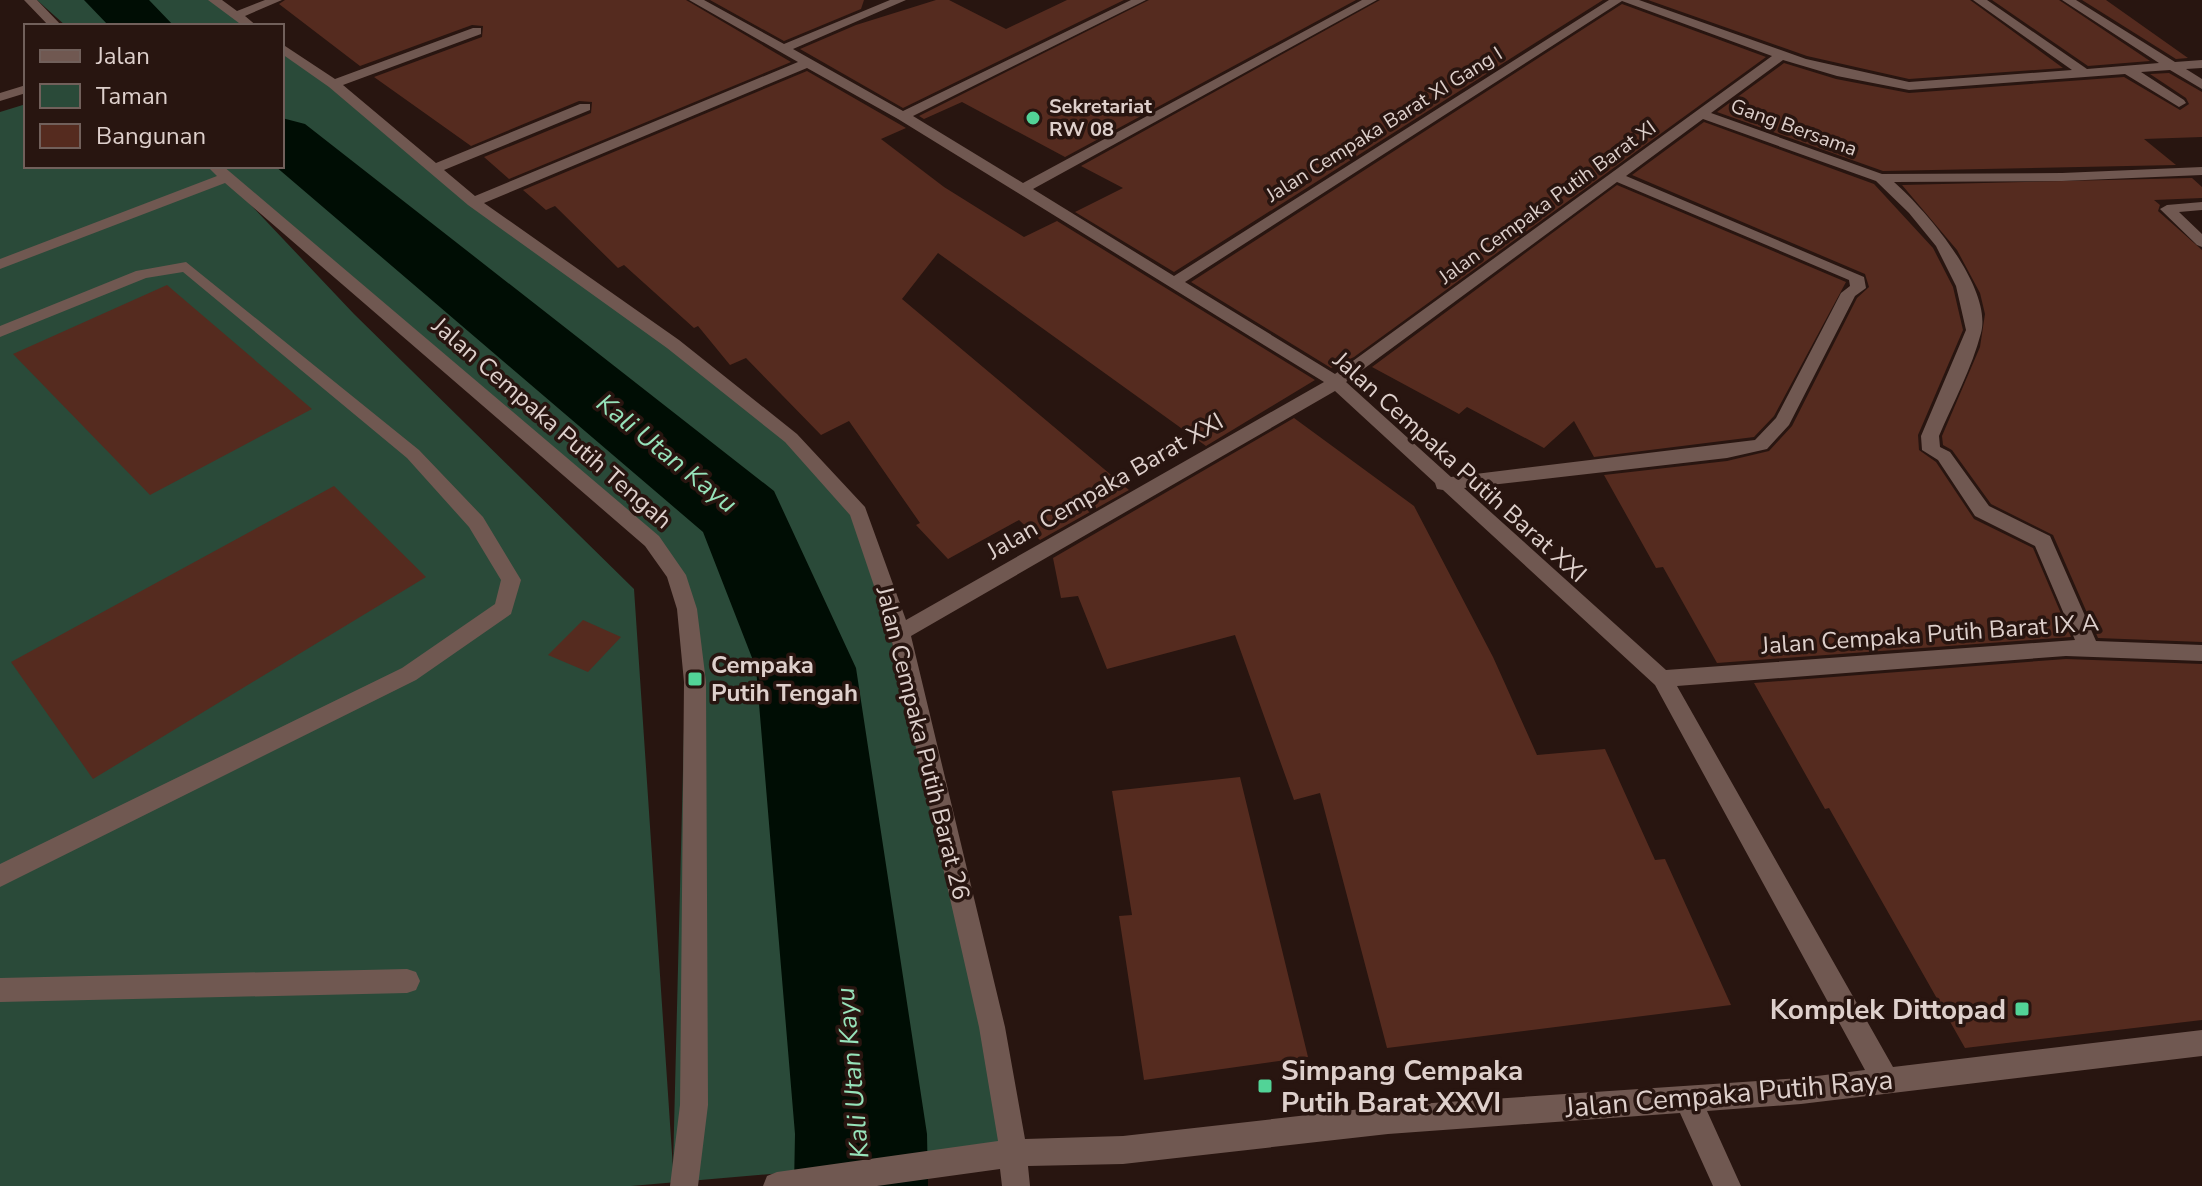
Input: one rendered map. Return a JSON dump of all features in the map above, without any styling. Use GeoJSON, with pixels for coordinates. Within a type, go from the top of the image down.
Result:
{"type":"FeatureCollection","features":[{"type":"Feature","properties":{"kind":"street"},"geometry":{"type":"LineString","coordinates":[[30,0],[54,24]]}},
{"type":"Feature","properties":{"kind":"street"},"geometry":{"type":"LineString","coordinates":[[214,0],[248,24]]}},
{"type":"Feature","properties":{"kind":"street"},"geometry":{"type":"LineString","coordinates":[[236,15],[276,0]]}},
{"type":"Feature","properties":{"kind":"street","name":"Jalan Cempaka Putih Barat XXI"},"geometry":{"type":"LineString","coordinates":[[695,0],[903,116],[1336,382],[1444,484],[1662,679],[1886,1081]]}},
{"type":"Feature","properties":{"kind":"street"},"geometry":{"type":"LineString","coordinates":[[783,49],[900,0]]}},
{"type":"Feature","properties":{"kind":"street"},"geometry":{"type":"LineString","coordinates":[[903,116],[1140,0]]}},
{"type":"Feature","properties":{"kind":"street"},"geometry":{"type":"LineString","coordinates":[[1023,189],[1371,0]]}},
{"type":"Feature","properties":{"kind":"street","name":"Jalan Cempaka Barat XI Gang I"},"geometry":{"type":"LineString","coordinates":[[1174,284],[1201,263],[1617,0]]}},
{"type":"Feature","properties":{"kind":"street"},"geometry":{"type":"LineString","coordinates":[[1628,0],[1783,54],[1883,83],[1909,86],[2202,64]]}},
{"type":"Feature","properties":{"kind":"street"},"geometry":{"type":"LineString","coordinates":[[1979,0],[2085,73]]}},
{"type":"Feature","properties":{"kind":"street"},"geometry":{"type":"LineString","coordinates":[[2068,0],[2202,85]]}},
{"type":"Feature","properties":{"kind":"street"},"geometry":{"type":"LineString","coordinates":[[334,84],[477,31]]}},
{"type":"Feature","properties":{"kind":"street","name":"Jalan Cempaka Putih Barat 26"},"geometry":{"type":"LineString","coordinates":[[284,49],[334,84],[473,202],[673,344],[791,438],[858,512],[900,633],[992,1027],[1016,1186]]}},
{"type":"Feature","properties":{"kind":"street","name":"Jalan Cempaka Putih Barat XI"},"geometry":{"type":"LineString","coordinates":[[1336,382],[1783,54]]}},
{"type":"Feature","properties":{"kind":"street"},"geometry":{"type":"LineString","coordinates":[[473,202],[807,63]]}},
{"type":"Feature","properties":{"kind":"street"},"geometry":{"type":"LineString","coordinates":[[2128,70],[2179,103]]}},
{"type":"Feature","properties":{"kind":"street"},"geometry":{"type":"LineString","coordinates":[[0,97],[24,90]]}},
{"type":"Feature","properties":{"kind":"street"},"geometry":{"type":"LineString","coordinates":[[432,170],[585,107]]}},
{"type":"Feature","properties":{"kind":"street","name":"Gang Bersama"},"geometry":{"type":"LineString","coordinates":[[1701,114],[1877,177]]}},
{"type":"Feature","properties":{"kind":"street"},"geometry":{"type":"LineString","coordinates":[[1877,177],[2074,177],[2202,171]]}},
{"type":"Feature","properties":{"kind":"street"},"geometry":{"type":"LineString","coordinates":[[0,264],[220,172]]}},
{"type":"Feature","properties":{"kind":"street","name":"Jalan Cempaka Putih Tengah"},"geometry":{"type":"LineString","coordinates":[[220,172],[652,541],[676,575],[687,609],[695,682],[694,1105],[684,1186]]}},
{"type":"Feature","properties":{"kind":"street"},"geometry":{"type":"LineString","coordinates":[[1444,484],[1727,452],[1761,445],[1783,421],[1849,293],[1858,288],[1856,277],[1614,176]]}},
{"type":"Feature","properties":{"kind":"street"},"geometry":{"type":"LineString","coordinates":[[1877,177],[1903,196],[1954,260],[1973,316],[1974,330],[1930,436],[1931,450],[1944,456],[1982,511],[2043,541],[2089,648]]}},
{"type":"Feature","properties":{"kind":"street"},"geometry":{"type":"LineString","coordinates":[[2202,206],[2167,209],[2202,242]]}},
{"type":"Feature","properties":{"kind":"street"},"geometry":{"type":"LineString","coordinates":[[0,332],[142,274],[186,267],[413,454],[476,522],[511,580],[504,608],[409,674],[0,876]]}},
{"type":"Feature","properties":{"kind":"street","name":"Jalan Cempaka Barat XXI"},"geometry":{"type":"LineString","coordinates":[[900,633],[1336,382]]}},
{"type":"Feature","properties":{"kind":"street","name":"Jalan Cempaka Putih Barat IX A"},"geometry":{"type":"LineString","coordinates":[[1662,679],[2089,648],[2202,653]]}},
{"type":"Feature","properties":{"kind":"street"},"geometry":{"type":"LineString","coordinates":[[0,990],[407,981]]}},
{"type":"Feature","properties":{"kind":"street","name":"Jalan Cempaka Putih Raya"},"geometry":{"type":"LineString","coordinates":[[777,1186],[1013,1153],[1123,1150],[1388,1120],[1801,1091],[2202,1043]]}},
{"type":"Feature","properties":{"kind":"street"},"geometry":{"type":"LineString","coordinates":[[1687,1097],[1727,1186]]}},
{"type":"Feature","properties":{"kind":"green space"},"geometry":{"type":"Polygon","coordinates":[[[37,0],[214,0],[248,24],[64,24],[37,0]]]}},
{"type":"Feature","properties":{"kind":"green space"},"geometry":{"type":"Polygon","coordinates":[[[284,50],[432,170],[791,438],[866,532],[1013,1153],[631,1186],[0,1186],[0,112],[24,105],[24,168],[216,168],[354,314],[634,589],[673,1168],[687,609],[652,541],[222,168],[284,168],[284,50]]]}},
{"type":"Feature","properties":{"kind":"building"},"geometry":{"type":"Polygon","coordinates":[[[285,0],[686,0],[791,62],[509,179],[484,157],[591,113],[592,102],[579,101],[471,146],[374,77],[482,37],[483,26],[472,25],[360,66],[279,4],[285,0]]]}},
{"type":"Feature","properties":{"kind":"building"},"geometry":{"type":"Polygon","coordinates":[[[710,0],[864,0],[861,9],[784,41],[710,0]]]}},
{"type":"Feature","properties":{"kind":"building"},"geometry":{"type":"Polygon","coordinates":[[[936,0],[949,0],[1006,29],[1067,0],[1124,0],[903,108],[800,49],[856,25],[936,0]]]}},
{"type":"Feature","properties":{"kind":"building"},"geometry":{"type":"Polygon","coordinates":[[[1149,0],[1356,0],[1065,157],[962,102],[924,119],[919,116],[1149,0]]]}},
{"type":"Feature","properties":{"kind":"building"},"geometry":{"type":"Polygon","coordinates":[[[1380,0],[1603,0],[1174,272],[1075,212],[1123,188],[1081,166],[1380,0]]]}},
{"type":"Feature","properties":{"kind":"building"},"geometry":{"type":"Polygon","coordinates":[[[1648,0],[1970,0],[2063,68],[1909,79],[1807,56],[1648,0]]]}},
{"type":"Feature","properties":{"kind":"building"},"geometry":{"type":"Polygon","coordinates":[[[1992,0],[2059,0],[2150,61],[2088,66],[1992,0]]]}},
{"type":"Feature","properties":{"kind":"building"},"geometry":{"type":"Polygon","coordinates":[[[2082,0],[2106,0],[2188,58],[2176,59],[2082,0]]]}},
{"type":"Feature","properties":{"kind":"building"},"geometry":{"type":"Polygon","coordinates":[[[1622,4],[1766,57],[1354,357],[1331,368],[1191,282],[1622,4]]]}},
{"type":"Feature","properties":{"kind":"building"},"geometry":{"type":"Polygon","coordinates":[[[1784,63],[1836,79],[1909,93],[2124,77],[2180,110],[2189,104],[2186,98],[2150,74],[2169,73],[2202,92],[2202,137],[2144,139],[2176,165],[1883,171],[1717,112],[1784,63]]]}},
{"type":"Feature","properties":{"kind":"building"},"geometry":{"type":"Polygon","coordinates":[[[807,71],[906,128],[881,139],[944,187],[1024,237],[1057,221],[1315,380],[1206,446],[938,253],[902,299],[1129,490],[1040,540],[1019,520],[948,559],[916,525],[920,523],[849,421],[821,435],[746,358],[730,365],[698,326],[694,328],[624,265],[618,268],[555,206],[546,210],[523,190],[807,71]]]}},
{"type":"Feature","properties":{"kind":"building"},"geometry":{"type":"Polygon","coordinates":[[[1704,122],[1874,184],[1933,248],[1953,287],[1963,330],[1918,435],[1919,450],[1936,462],[1974,519],[2033,548],[2071,637],[1717,663],[1663,567],[1656,568],[1604,475],[1727,461],[1769,451],[1792,426],[1857,298],[1869,287],[1865,274],[1632,175],[1704,122]]]}},
{"type":"Feature","properties":{"kind":"building"},"geometry":{"type":"Polygon","coordinates":[[[2192,178],[2202,187],[2202,198],[2154,200],[2160,205],[2158,211],[2202,250],[2202,642],[2098,638],[2053,535],[1991,504],[1952,450],[1943,445],[1942,436],[1980,347],[1985,314],[1980,293],[1957,250],[1902,185],[2192,178]]]}},
{"type":"Feature","properties":{"kind":"building"},"geometry":{"type":"Polygon","coordinates":[[[1617,185],[1846,282],[1774,416],[1754,437],[1594,457],[1574,421],[1544,448],[1467,407],[1459,414],[1372,367],[1617,185]]]}},
{"type":"Feature","properties":{"kind":"building"},"geometry":{"type":"Polygon","coordinates":[[[167,285],[312,409],[150,495],[13,354],[167,285]]]}},
{"type":"Feature","properties":{"kind":"building"},"geometry":{"type":"Polygon","coordinates":[[[1294,418],[1414,506],[1493,657],[1537,755],[1605,749],[1655,860],[1665,859],[1731,1005],[1387,1048],[1320,793],[1294,800],[1235,635],[1107,669],[1078,596],[1061,598],[1053,558],[1294,418]]]}},
{"type":"Feature","properties":{"kind":"building"},"geometry":{"type":"Polygon","coordinates":[[[334,486],[426,577],[93,779],[11,662],[334,486]]]}},
{"type":"Feature","properties":{"kind":"building"},"geometry":{"type":"Polygon","coordinates":[[[583,620],[621,637],[588,672],[548,655],[583,620]]]}},
{"type":"Feature","properties":{"kind":"building"},"geometry":{"type":"Polygon","coordinates":[[[2066,659],[2202,664],[2202,1020],[1965,1048],[1754,683],[2066,659]]]}},
{"type":"Feature","properties":{"kind":"building"},"geometry":{"type":"Polygon","coordinates":[[[1240,777],[1308,1057],[1144,1080],[1119,916],[1132,915],[1112,791],[1240,777]]]}},
{"type":"Feature","properties":{"kind":"waterway","name":"Kali Utan Kayu"},"geometry":{"type":"LineString","coordinates":[[113,0],[143,24]]}},
{"type":"Feature","properties":{"kind":"waterway","name":"Kali Utan Kayu"},"geometry":{"type":"LineString","coordinates":[[284,140],[742,514],[806,668],[861,1134],[861,1186]]}},
{"type":"Feature","properties":{"kind":"place","name":"Sekretariat RW 08"},"geometry":{"type":"Point","coordinates":[1033,118]}},
{"type":"Feature","properties":{"kind":"place","name":"Cempaka Putih Tengah"},"geometry":{"type":"Point","coordinates":[695,679]}},
{"type":"Feature","properties":{"kind":"place","name":"Komplek Dittopad"},"geometry":{"type":"Point","coordinates":[2022,1009]}},
{"type":"Feature","properties":{"kind":"place","name":"Simpang Cempaka Putih Barat XXVI"},"geometry":{"type":"Point","coordinates":[1265,1086]}}]}
